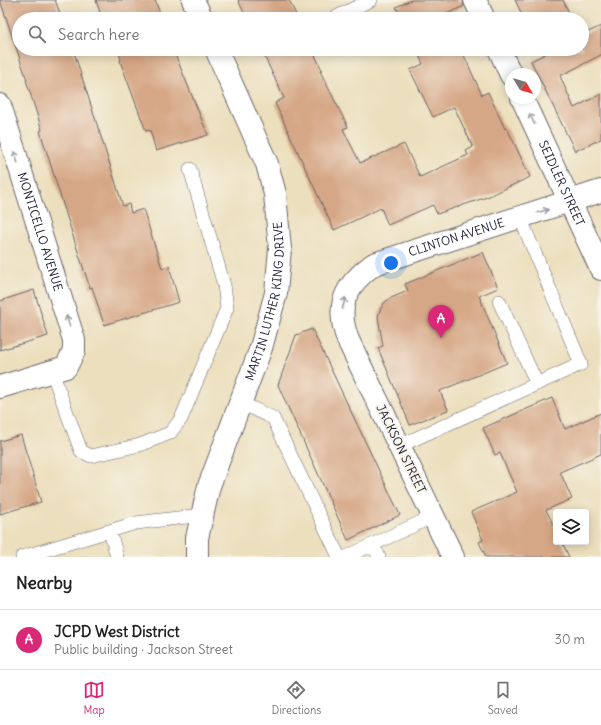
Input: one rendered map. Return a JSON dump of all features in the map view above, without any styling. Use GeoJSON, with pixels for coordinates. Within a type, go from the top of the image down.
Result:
{"type":"FeatureCollection","features":[{"type":"Feature","properties":{"kind":"street"},"geometry":{"type":"LineString","coordinates":[[194,0],[199,12]]}},
{"type":"Feature","properties":{"kind":"street"},"geometry":{"type":"LineString","coordinates":[[475,0],[481,12]]}},
{"type":"Feature","properties":{"kind":"street","name":"MARTIN LUTHER KING DRIVE"},"geometry":{"type":"LineString","coordinates":[[197,557],[197,538],[211,480],[261,348],[276,293],[280,249],[275,194],[267,164],[219,56]]}},
{"type":"Feature","properties":{"kind":"street"},"geometry":{"type":"LineString","coordinates":[[502,56],[508,68]]}},
{"type":"Feature","properties":{"kind":"street","name":"SEIDLER STREET"},"geometry":{"type":"LineString","coordinates":[[525,104],[571,201],[601,269]]}},
{"type":"Feature","properties":{"kind":"street","name":"MONTICELLO AVENUE"},"geometry":{"type":"LineString","coordinates":[[0,105],[74,340],[72,359],[66,367],[52,372]]}},
{"type":"Feature","properties":{"kind":"street","name":"CLINTON AVENUE"},"geometry":{"type":"LineString","coordinates":[[348,340],[343,327],[341,314],[343,302],[358,275],[374,264],[601,191]]}},
{"type":"Feature","properties":{"kind":"street","name":"JACKSON STREET"},"geometry":{"type":"LineString","coordinates":[[348,340],[453,557]]}},
{"type":"Feature","properties":{"kind":"street"},"geometry":{"type":"LineString","coordinates":[[0,387],[52,372]]}},
{"type":"Feature","properties":{"kind":"lane"},"geometry":{"type":"LineString","coordinates":[[346,12],[371,0]]}},
{"type":"Feature","properties":{"kind":"lane"},"geometry":{"type":"LineString","coordinates":[[52,372],[81,451],[91,456],[140,445],[170,433],[181,419],[227,308],[224,285],[190,169]]}},
{"type":"Feature","properties":{"kind":"lane"},"geometry":{"type":"LineString","coordinates":[[399,446],[581,364],[520,218]]}},
{"type":"Feature","properties":{"kind":"lane"},"geometry":{"type":"LineString","coordinates":[[499,301],[537,384]]}},
{"type":"Feature","properties":{"kind":"lane"},"geometry":{"type":"LineString","coordinates":[[240,403],[274,418],[339,557]]}},
{"type":"Feature","properties":{"kind":"lane"},"geometry":{"type":"LineString","coordinates":[[22,557],[136,524],[203,515]]}},
{"type":"Feature","properties":{"kind":"lane"},"geometry":{"type":"LineString","coordinates":[[346,557],[434,516]]}},
{"type":"Feature","properties":{"kind":"lane"},"geometry":{"type":"LineString","coordinates":[[110,531],[117,557]]}},
{"type":"Feature","properties":{"kind":"lane"},"geometry":{"type":"LineString","coordinates":[[373,544],[380,557]]}},
{"type":"Feature","properties":{"kind":"building"},"geometry":{"type":"Polygon","coordinates":[[[0,0],[55,0],[59,12],[12,12],[12,36],[0,0]]]}},
{"type":"Feature","properties":{"kind":"building"},"geometry":{"type":"Polygon","coordinates":[[[96,0],[155,0],[159,12],[100,12],[96,0]]]}},
{"type":"Feature","properties":{"kind":"building"},"geometry":{"type":"Polygon","coordinates":[[[238,0],[289,0],[295,12],[244,12],[238,0]]]}},
{"type":"Feature","properties":{"kind":"building"},"geometry":{"type":"Polygon","coordinates":[[[411,0],[463,0],[464,6],[451,12],[398,12],[396,7],[411,0]]]}},
{"type":"Feature","properties":{"kind":"building"},"geometry":{"type":"Polygon","coordinates":[[[515,0],[563,0],[569,12],[521,12],[515,0]]]}},
{"type":"Feature","properties":{"kind":"building"},"geometry":{"type":"Polygon","coordinates":[[[601,26],[601,55],[560,76],[574,108],[601,94],[601,139],[575,151],[541,81],[541,68],[534,68],[531,61],[541,56],[589,56],[589,32],[601,26]]]}},
{"type":"Feature","properties":{"kind":"building"},"geometry":{"type":"Polygon","coordinates":[[[19,56],[75,56],[123,206],[129,204],[131,213],[143,209],[162,268],[169,266],[179,302],[104,325],[92,287],[90,288],[79,255],[40,131],[42,130],[19,56]]]}},
{"type":"Feature","properties":{"kind":"building"},"geometry":{"type":"Polygon","coordinates":[[[120,56],[176,56],[208,135],[156,151],[150,130],[146,131],[120,61],[120,56]]]}},
{"type":"Feature","properties":{"kind":"building"},"geometry":{"type":"Polygon","coordinates":[[[264,56],[315,56],[322,70],[320,71],[348,127],[343,129],[360,163],[404,144],[420,177],[468,155],[466,151],[473,147],[454,107],[433,117],[410,70],[423,64],[419,56],[464,56],[482,95],[488,92],[530,177],[487,197],[437,214],[433,205],[388,225],[381,208],[334,230],[275,103],[284,98],[264,56]]]}},
{"type":"Feature","properties":{"kind":"building"},"geometry":{"type":"Polygon","coordinates":[[[483,252],[498,288],[479,296],[507,363],[440,391],[448,410],[410,425],[378,348],[383,346],[378,317],[380,310],[384,303],[391,298],[408,291],[405,284],[483,252]]]}},
{"type":"Feature","properties":{"kind":"building"},"geometry":{"type":"Polygon","coordinates":[[[34,290],[48,336],[0,350],[0,301],[34,290]]]}},
{"type":"Feature","properties":{"kind":"building"},"geometry":{"type":"Polygon","coordinates":[[[312,329],[400,515],[348,540],[278,385],[296,335],[312,329]]]}},
{"type":"Feature","properties":{"kind":"building"},"geometry":{"type":"Polygon","coordinates":[[[552,398],[565,429],[601,413],[601,454],[560,472],[572,499],[546,510],[553,524],[553,545],[563,545],[569,557],[486,557],[479,542],[483,540],[471,512],[517,492],[500,453],[495,455],[483,428],[552,398]]]}},
{"type":"Feature","properties":{"kind":"building"},"geometry":{"type":"Polygon","coordinates":[[[21,435],[41,502],[0,514],[0,441],[21,435]]]}},
{"type":"Feature","properties":{"kind":"place","name":"JCPD West District"},"geometry":{"type":"Point","coordinates":[441,338]}}]}
